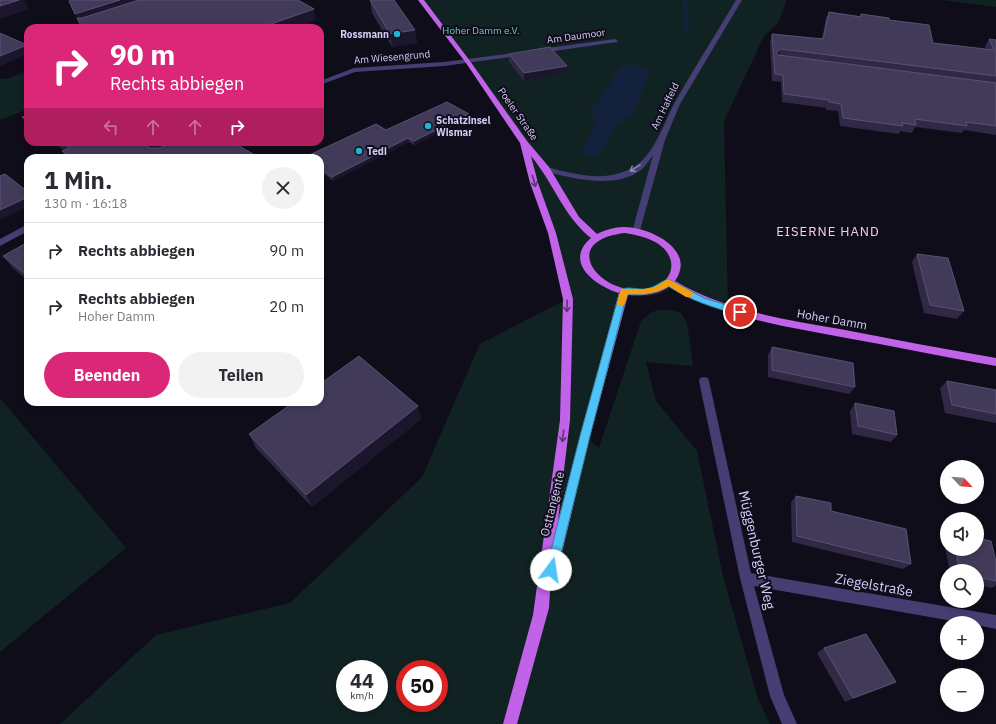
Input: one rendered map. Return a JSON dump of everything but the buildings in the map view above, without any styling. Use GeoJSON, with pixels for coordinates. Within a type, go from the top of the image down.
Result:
{"type":"FeatureCollection","features":[{"type":"Feature","properties":{"kind":"main road","name":"Poeler Straße"},"geometry":{"type":"LineString","coordinates":[[422,0],[468,62],[524,143],[546,168],[576,219],[584,228],[597,238]]}},
{"type":"Feature","properties":{"kind":"main road"},"geometry":{"type":"LineString","coordinates":[[524,143],[534,183],[552,233],[568,299],[565,420],[540,615]]}},
{"type":"Feature","properties":{"kind":"main road"},"geometry":{"type":"LineString","coordinates":[[625,230],[636,232],[654,237],[665,244],[673,253],[676,263],[675,273],[668,282],[658,289],[644,292],[624,291],[612,288],[599,282],[590,273],[585,263],[585,252],[590,243],[611,232],[625,230]]}},
{"type":"Feature","properties":{"kind":"main road","name":"Hoher Damm"},"geometry":{"type":"LineString","coordinates":[[668,282],[683,292],[701,300],[728,309],[783,323],[996,362]]}},
{"type":"Feature","properties":{"kind":"main road","name":"Osttangente"},"geometry":{"type":"LineString","coordinates":[[510,724],[540,615],[585,436],[624,291]]}},
{"type":"Feature","properties":{"kind":"street","name":"Am Haffeld"},"geometry":{"type":"LineString","coordinates":[[636,232],[661,140],[677,104],[739,0]]}},
{"type":"Feature","properties":{"kind":"street","name":"Am Daumoor"},"geometry":{"type":"LineString","coordinates":[[536,52],[615,41]]}},
{"type":"Feature","properties":{"kind":"street"},"geometry":{"type":"LineString","coordinates":[[468,62],[528,53]]}},
{"type":"Feature","properties":{"kind":"street","name":"Am Wiesengrund"},"geometry":{"type":"LineString","coordinates":[[324,81],[354,70],[468,62]]}},
{"type":"Feature","properties":{"kind":"street"},"geometry":{"type":"LineString","coordinates":[[546,168],[592,179],[612,178],[638,169],[661,140]]}},
{"type":"Feature","properties":{"kind":"street"},"geometry":{"type":"LineString","coordinates":[[0,243],[24,229]]}},
{"type":"Feature","properties":{"kind":"street","name":"Müggenburger Weg"},"geometry":{"type":"LineString","coordinates":[[704,380],[746,578],[777,696],[790,724]]}},
{"type":"Feature","properties":{"kind":"street","name":"Ziegelstraße"},"geometry":{"type":"LineString","coordinates":[[746,578],[996,622]]}},
{"type":"Feature","properties":{"kind":"green space","name":"Hoher Damm e.V."},"geometry":{"type":"Polygon","coordinates":[[[421,0],[787,0],[778,23],[764,36],[724,121],[728,309],[675,285],[663,292],[651,296],[624,295],[585,436],[599,448],[641,321],[651,313],[663,309],[680,312],[687,322],[693,366],[646,362],[656,401],[697,451],[723,576],[758,699],[770,724],[60,724],[156,635],[290,603],[422,477],[480,344],[567,299],[524,143],[421,0]]]}},
{"type":"Feature","properties":{"kind":"green space"},"geometry":{"type":"Polygon","coordinates":[[[942,0],[996,0],[996,7],[942,0]]]}},
{"type":"Feature","properties":{"kind":"green space"},"geometry":{"type":"Polygon","coordinates":[[[24,72],[24,111],[0,120],[0,79],[9,78],[24,72]]]}},
{"type":"Feature","properties":{"kind":"green space"},"geometry":{"type":"Polygon","coordinates":[[[0,398],[126,548],[0,652],[0,398]]]}},
{"type":"Feature","properties":{"kind":"water"},"geometry":{"type":"Polygon","coordinates":[[[626,65],[637,65],[646,68],[648,74],[633,117],[617,124],[599,155],[589,157],[583,152],[596,121],[589,111],[603,95],[618,69],[626,65]]]}},
{"type":"Feature","properties":{"kind":"waterway"},"geometry":{"type":"LineString","coordinates":[[685,0],[687,31]]}},
{"type":"Feature","properties":{"kind":"slow traffic"},"geometry":{"type":"LineString","coordinates":[[621,303],[624,291],[644,292],[658,289],[668,282],[683,292],[689,294]]}},
{"type":"Feature","properties":{"kind":"place","name":"Rossmann"},"geometry":{"type":"Point","coordinates":[397,34]}},
{"type":"Feature","properties":{"kind":"place","name":"Schatzinsel Wismar"},"geometry":{"type":"Point","coordinates":[428,126]}},
{"type":"Feature","properties":{"kind":"place","name":"Tedi"},"geometry":{"type":"Point","coordinates":[359,151]}},
{"type":"Feature","properties":{"kind":"district","name":"EISERNE HAND"},"geometry":{"type":"Point","coordinates":[828,231]}},
{"type":"Feature","properties":{"kind":"route"},"geometry":{"type":"LineString","coordinates":[[551,570],[624,291],[644,292],[658,289],[668,282],[683,292],[701,300],[740,312]]}}]}
